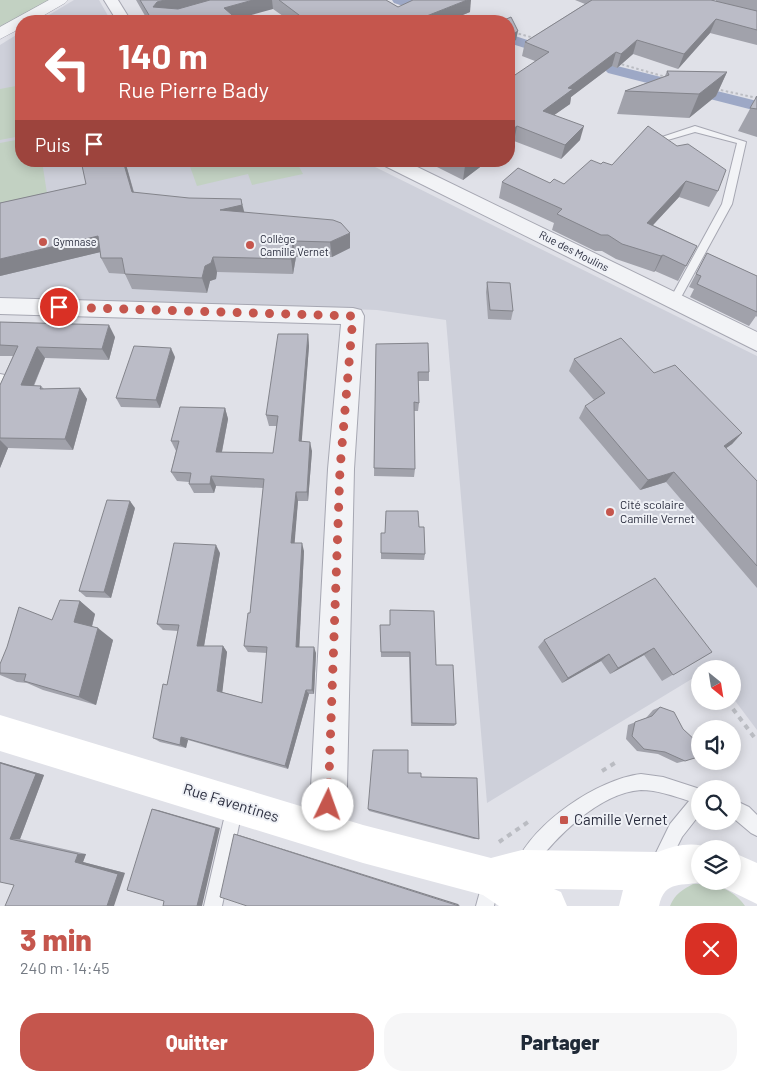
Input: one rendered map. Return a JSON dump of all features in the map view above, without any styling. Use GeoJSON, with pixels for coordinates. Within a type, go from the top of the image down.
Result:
{"type":"FeatureCollection","features":[{"type":"Feature","properties":{"kind":"main road","name":"Rue Faventines"},"geometry":{"type":"LineString","coordinates":[[0,733],[499,884],[523,898],[547,906]]}},
{"type":"Feature","properties":{"kind":"main road","name":"Rue Faventines"},"geometry":{"type":"LineString","coordinates":[[499,884],[656,871],[677,864],[691,863]]}},
{"type":"Feature","properties":{"kind":"main road"},"geometry":{"type":"LineString","coordinates":[[639,906],[647,883],[656,871]]}},
{"type":"Feature","properties":{"kind":"main road"},"geometry":{"type":"LineString","coordinates":[[741,876],[757,884]]}},
{"type":"Feature","properties":{"kind":"street"},"geometry":{"type":"LineString","coordinates":[[34,15],[60,0]]}},
{"type":"Feature","properties":{"kind":"street"},"geometry":{"type":"LineString","coordinates":[[111,0],[120,15]]}},
{"type":"Feature","properties":{"kind":"street"},"geometry":{"type":"LineString","coordinates":[[0,34],[15,26]]}},
{"type":"Feature","properties":{"kind":"street","name":"Rue des Moulins"},"geometry":{"type":"LineString","coordinates":[[402,167],[757,342]]}},
{"type":"Feature","properties":{"kind":"street"},"geometry":{"type":"LineString","coordinates":[[0,306],[353,316],[340,469],[329,787],[324,832]]}},
{"type":"Feature","properties":{"kind":"lane"},"geometry":{"type":"LineString","coordinates":[[654,141],[695,129],[742,142],[726,204],[674,301]]}},
{"type":"Feature","properties":{"kind":"lane"},"geometry":{"type":"LineString","coordinates":[[0,379],[6,379],[0,393]]}},
{"type":"Feature","properties":{"kind":"lane"},"geometry":{"type":"LineString","coordinates":[[499,884],[564,820],[583,806],[616,787],[639,782],[664,784],[691,794]]}},
{"type":"Feature","properties":{"kind":"lane"},"geometry":{"type":"LineString","coordinates":[[213,906],[235,805]]}},
{"type":"Feature","properties":{"kind":"lane"},"geometry":{"type":"LineString","coordinates":[[656,871],[678,828],[691,812]]}},
{"type":"Feature","properties":{"kind":"lane"},"geometry":{"type":"LineString","coordinates":[[741,812],[757,827]]}},
{"type":"Feature","properties":{"kind":"path"},"geometry":{"type":"LineString","coordinates":[[451,13],[458,15]]}},
{"type":"Feature","properties":{"kind":"path"},"geometry":{"type":"LineString","coordinates":[[515,33],[535,38]]}},
{"type":"Feature","properties":{"kind":"path"},"geometry":{"type":"LineString","coordinates":[[615,63],[667,77]]}},
{"type":"Feature","properties":{"kind":"path"},"geometry":{"type":"LineString","coordinates":[[711,88],[757,98]]}},
{"type":"Feature","properties":{"kind":"path"},"geometry":{"type":"LineString","coordinates":[[733,710],[757,741]]}},
{"type":"Feature","properties":{"kind":"shaded area"},"geometry":{"type":"Polygon","coordinates":[[[74,0],[99,0],[108,15],[49,15],[74,0]]]}},
{"type":"Feature","properties":{"kind":"shaded area","name":"Cité scolaire Camille Vernet"},"geometry":{"type":"Polygon","coordinates":[[[15,36],[15,167],[375,167],[757,356],[757,730],[741,709],[741,660],[691,660],[691,679],[487,803],[446,320],[377,310],[0,298],[0,45],[15,36]]]}},
{"type":"Feature","properties":{"kind":"green space"},"geometry":{"type":"Polygon","coordinates":[[[0,0],[53,0],[26,15],[15,15],[15,22],[0,30],[0,0]]]}},
{"type":"Feature","properties":{"kind":"green space"},"geometry":{"type":"Polygon","coordinates":[[[15,86],[15,137],[0,140],[0,89],[15,86]]]}},
{"type":"Feature","properties":{"kind":"green space"},"geometry":{"type":"Polygon","coordinates":[[[15,140],[15,167],[43,167],[48,200],[0,210],[0,143],[15,140]]]}},
{"type":"Feature","properties":{"kind":"green space"},"geometry":{"type":"Polygon","coordinates":[[[190,167],[299,167],[303,174],[252,185],[248,174],[197,186],[190,167]]]}},
{"type":"Feature","properties":{"kind":"green space"},"geometry":{"type":"Polygon","coordinates":[[[691,885],[691,890],[726,890],[745,906],[670,906],[674,898],[691,885]]]}},
{"type":"Feature","properties":{"kind":"building"},"geometry":{"type":"Polygon","coordinates":[[[140,0],[165,0],[157,2],[153,7],[178,9],[210,0],[253,0],[224,8],[232,15],[149,15],[140,0]]]}},
{"type":"Feature","properties":{"kind":"building"},"geometry":{"type":"Polygon","coordinates":[[[279,0],[386,0],[398,7],[413,0],[467,0],[429,15],[299,15],[279,0]]]}},
{"type":"Feature","properties":{"kind":"building"},"geometry":{"type":"Polygon","coordinates":[[[592,0],[711,0],[757,11],[757,30],[716,19],[684,54],[637,40],[621,54],[616,52],[568,88],[573,89],[543,111],[584,126],[565,145],[517,126],[515,128],[515,75],[549,52],[525,42],[592,0]]]}},
{"type":"Feature","properties":{"kind":"building"},"geometry":{"type":"Polygon","coordinates":[[[667,71],[727,72],[699,94],[625,91],[669,75],[667,71]]]}},
{"type":"Feature","properties":{"kind":"building"},"geometry":{"type":"Polygon","coordinates":[[[757,96],[757,109],[750,108],[757,96]]]}},
{"type":"Feature","properties":{"kind":"building"},"geometry":{"type":"Polygon","coordinates":[[[648,126],[677,146],[688,144],[726,170],[718,191],[686,181],[647,223],[697,246],[686,266],[663,255],[622,244],[608,235],[601,235],[557,214],[562,209],[502,182],[518,168],[550,183],[554,179],[564,184],[591,160],[601,164],[603,162],[612,165],[648,126]]]}},
{"type":"Feature","properties":{"kind":"building"},"geometry":{"type":"Polygon","coordinates":[[[82,167],[125,167],[132,192],[189,198],[241,199],[242,205],[220,210],[333,220],[341,223],[350,233],[330,242],[293,241],[291,259],[213,257],[211,263],[205,266],[202,278],[125,274],[122,258],[101,258],[98,236],[0,259],[0,203],[86,184],[82,167]]]}},
{"type":"Feature","properties":{"kind":"building"},"geometry":{"type":"Polygon","coordinates":[[[707,253],[757,276],[757,312],[697,284],[701,276],[696,274],[707,253]]]}},
{"type":"Feature","properties":{"kind":"building"},"geometry":{"type":"Polygon","coordinates":[[[487,282],[510,283],[513,311],[490,310],[487,282]]]}},
{"type":"Feature","properties":{"kind":"building"},"geometry":{"type":"Polygon","coordinates":[[[0,322],[109,325],[102,349],[37,347],[21,385],[41,386],[40,389],[80,388],[65,439],[0,438],[0,385],[18,346],[0,345],[0,322]]]}},
{"type":"Feature","properties":{"kind":"building"},"geometry":{"type":"Polygon","coordinates":[[[278,334],[308,334],[299,441],[310,442],[307,492],[296,492],[291,543],[302,543],[296,647],[314,647],[312,690],[306,690],[285,766],[181,737],[180,745],[153,738],[163,684],[167,685],[179,625],[157,624],[174,543],[216,545],[197,646],[223,646],[217,691],[262,703],[267,647],[244,646],[248,613],[250,613],[264,479],[211,476],[210,484],[189,484],[191,473],[171,472],[179,441],[171,441],[180,407],[225,408],[216,452],[273,453],[278,416],[266,415],[278,334]]]}},
{"type":"Feature","properties":{"kind":"building"},"geometry":{"type":"Polygon","coordinates":[[[621,338],[654,373],[675,365],[742,433],[724,446],[757,481],[757,566],[674,472],[648,480],[585,406],[605,393],[574,359],[621,338]]]}},
{"type":"Feature","properties":{"kind":"building"},"geometry":{"type":"Polygon","coordinates":[[[428,343],[429,372],[418,372],[419,403],[414,402],[415,469],[374,468],[376,344],[428,343]]]}},
{"type":"Feature","properties":{"kind":"building"},"geometry":{"type":"Polygon","coordinates":[[[134,346],[171,348],[156,400],[116,398],[134,346]]]}},
{"type":"Feature","properties":{"kind":"building"},"geometry":{"type":"Polygon","coordinates":[[[107,500],[130,501],[104,592],[79,591],[107,500]]]}},
{"type":"Feature","properties":{"kind":"building"},"geometry":{"type":"Polygon","coordinates":[[[386,511],[418,511],[419,527],[424,527],[425,554],[381,553],[381,533],[385,533],[386,511]]]}},
{"type":"Feature","properties":{"kind":"building"},"geometry":{"type":"Polygon","coordinates":[[[655,578],[712,652],[698,660],[691,660],[691,664],[673,675],[654,648],[618,668],[609,654],[568,678],[544,640],[655,578]]]}},
{"type":"Feature","properties":{"kind":"building"},"geometry":{"type":"Polygon","coordinates":[[[60,600],[80,601],[74,622],[98,628],[79,697],[24,681],[26,674],[0,673],[0,664],[19,607],[52,620],[60,600]]]}},
{"type":"Feature","properties":{"kind":"building"},"geometry":{"type":"Polygon","coordinates":[[[390,610],[434,611],[436,665],[453,665],[456,724],[412,723],[410,652],[381,652],[380,625],[390,625],[390,610]]]}},
{"type":"Feature","properties":{"kind":"building"},"geometry":{"type":"Polygon","coordinates":[[[660,707],[674,712],[683,729],[691,736],[691,759],[685,761],[665,752],[644,749],[632,736],[635,722],[652,716],[660,707]]]}},
{"type":"Feature","properties":{"kind":"building"},"geometry":{"type":"Polygon","coordinates":[[[373,750],[408,750],[408,773],[421,773],[421,777],[477,778],[479,839],[368,809],[373,750]]]}},
{"type":"Feature","properties":{"kind":"building"},"geometry":{"type":"Polygon","coordinates":[[[0,763],[36,774],[10,839],[78,854],[75,862],[118,874],[107,906],[5,906],[14,885],[0,882],[0,763]]]}},
{"type":"Feature","properties":{"kind":"building"},"geometry":{"type":"Polygon","coordinates":[[[152,809],[216,828],[197,906],[163,906],[164,901],[127,890],[152,809]]]}},
{"type":"Feature","properties":{"kind":"building"},"geometry":{"type":"Polygon","coordinates":[[[234,834],[459,906],[247,906],[220,897],[234,834]]]}},
{"type":"Feature","properties":{"kind":"waterway"},"geometry":{"type":"LineString","coordinates":[[399,0],[443,15]]}},
{"type":"Feature","properties":{"kind":"waterway"},"geometry":{"type":"LineString","coordinates":[[515,40],[556,54]]}},
{"type":"Feature","properties":{"kind":"waterway"},"geometry":{"type":"LineString","coordinates":[[613,70],[757,106]]}},
{"type":"Feature","properties":{"kind":"place","name":"Gymnase"},"geometry":{"type":"Point","coordinates":[43,242]}},
{"type":"Feature","properties":{"kind":"place","name":"Collège Camille Vernet"},"geometry":{"type":"Point","coordinates":[250,245]}},
{"type":"Feature","properties":{"kind":"place","name":"Cité scolaire Camille Vernet"},"geometry":{"type":"Point","coordinates":[610,512]}},
{"type":"Feature","properties":{"kind":"place","name":"Camille Vernet"},"geometry":{"type":"Point","coordinates":[564,820]}},
{"type":"Feature","properties":{"kind":"route"},"geometry":{"type":"LineString","coordinates":[[59,307],[353,316],[340,469],[328,805]]}}]}
